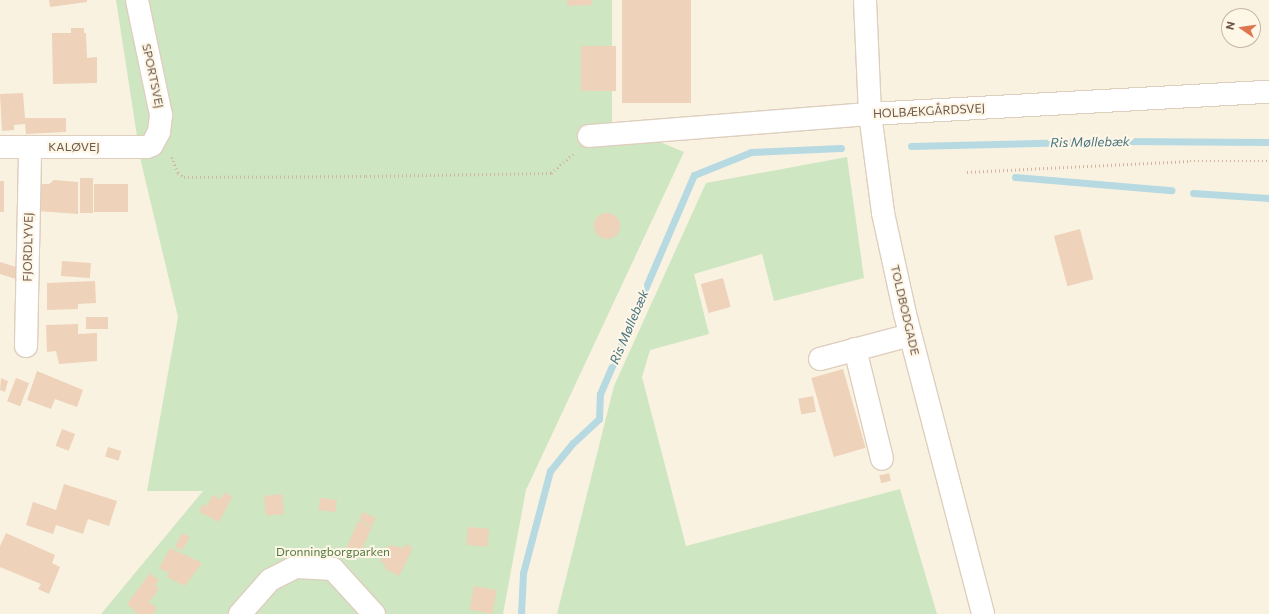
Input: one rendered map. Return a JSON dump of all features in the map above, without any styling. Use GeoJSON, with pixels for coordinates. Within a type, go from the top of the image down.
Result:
{"type":"FeatureCollection","features":[{"type":"Feature","properties":{"kind":"street","name":"SPORTSVEJ"},"geometry":{"type":"LineString","coordinates":[[137,0],[161,115],[156,141],[147,147]]}},
{"type":"Feature","properties":{"kind":"street","name":"TOLDBODGADE"},"geometry":{"type":"LineString","coordinates":[[865,0],[870,114],[883,213],[910,335],[983,614]]}},
{"type":"Feature","properties":{"kind":"street","name":"HOLBÆKGÅRDSVEJ"},"geometry":{"type":"LineString","coordinates":[[589,136],[870,114],[1269,92]]}},
{"type":"Feature","properties":{"kind":"street","name":"KALØVEJ"},"geometry":{"type":"LineString","coordinates":[[0,147],[147,147]]}},
{"type":"Feature","properties":{"kind":"street","name":"FJORDLYVEJ"},"geometry":{"type":"LineString","coordinates":[[26,346],[30,147]]}},
{"type":"Feature","properties":{"kind":"street"},"geometry":{"type":"LineString","coordinates":[[820,359],[910,335]]}},
{"type":"Feature","properties":{"kind":"street"},"geometry":{"type":"LineString","coordinates":[[855,349],[882,458]]}},
{"type":"Feature","properties":{"kind":"street"},"geometry":{"type":"LineString","coordinates":[[240,614],[270,580],[296,567],[333,569],[374,614]]}},
{"type":"Feature","properties":{"kind":"path"},"geometry":{"type":"LineString","coordinates":[[147,147],[170,154],[178,173],[184,177],[528,175],[551,173],[564,164],[589,136]]}},
{"type":"Feature","properties":{"kind":"path"},"geometry":{"type":"LineString","coordinates":[[967,172],[1190,161],[1269,161]]}},
{"type":"Feature","properties":{"kind":"green space","name":"Dronningborgparken"},"geometry":{"type":"Polygon","coordinates":[[[116,0],[612,0],[612,122],[684,152],[526,490],[503,614],[101,614],[203,491],[147,491],[178,317],[141,162],[116,0]]]}},
{"type":"Feature","properties":{"kind":"green space"},"geometry":{"type":"Polygon","coordinates":[[[847,157],[864,278],[774,301],[762,254],[694,274],[709,334],[650,350],[642,377],[686,546],[900,489],[937,614],[557,614],[614,386],[706,183],[847,157]]]}},
{"type":"Feature","properties":{"kind":"building"},"geometry":{"type":"Polygon","coordinates":[[[49,0],[87,0],[87,2],[50,7],[49,0]]]}},
{"type":"Feature","properties":{"kind":"building"},"geometry":{"type":"Polygon","coordinates":[[[567,0],[592,0],[592,5],[567,6],[567,0]]]}},
{"type":"Feature","properties":{"kind":"building"},"geometry":{"type":"Polygon","coordinates":[[[622,0],[691,0],[691,103],[622,103],[622,0]]]}},
{"type":"Feature","properties":{"kind":"building"},"geometry":{"type":"Polygon","coordinates":[[[71,28],[84,28],[84,33],[86,33],[87,58],[97,57],[97,83],[53,84],[52,33],[71,33],[71,28]]]}},
{"type":"Feature","properties":{"kind":"building"},"geometry":{"type":"Polygon","coordinates":[[[581,46],[616,46],[616,91],[581,91],[581,46]]]}},
{"type":"Feature","properties":{"kind":"building"},"geometry":{"type":"Polygon","coordinates":[[[23,93],[25,118],[66,118],[66,132],[26,134],[25,124],[14,125],[14,130],[2,131],[0,94],[23,93]]]}},
{"type":"Feature","properties":{"kind":"building"},"geometry":{"type":"Polygon","coordinates":[[[80,178],[93,178],[93,213],[80,213],[80,178]]]}},
{"type":"Feature","properties":{"kind":"building"},"geometry":{"type":"Polygon","coordinates":[[[54,180],[78,182],[78,214],[38,211],[39,184],[49,184],[54,180]]]}},
{"type":"Feature","properties":{"kind":"building"},"geometry":{"type":"Polygon","coordinates":[[[0,181],[4,181],[4,212],[0,212],[0,181]]]}},
{"type":"Feature","properties":{"kind":"building"},"geometry":{"type":"Polygon","coordinates":[[[94,184],[128,184],[128,212],[94,212],[94,184]]]}},
{"type":"Feature","properties":{"kind":"building"},"geometry":{"type":"Polygon","coordinates":[[[607,213],[616,217],[620,226],[616,235],[607,239],[598,235],[594,226],[598,217],[607,213]]]}},
{"type":"Feature","properties":{"kind":"building"},"geometry":{"type":"Polygon","coordinates":[[[1080,229],[1093,279],[1067,286],[1054,236],[1080,229]]]}},
{"type":"Feature","properties":{"kind":"building"},"geometry":{"type":"Polygon","coordinates":[[[62,261],[91,263],[90,278],[61,276],[62,261]]]}},
{"type":"Feature","properties":{"kind":"building"},"geometry":{"type":"Polygon","coordinates":[[[0,262],[19,268],[16,279],[0,274],[0,262]]]}},
{"type":"Feature","properties":{"kind":"building"},"geometry":{"type":"Polygon","coordinates":[[[723,278],[731,307],[709,313],[701,284],[723,278]]]}},
{"type":"Feature","properties":{"kind":"building"},"geometry":{"type":"Polygon","coordinates":[[[95,281],[96,303],[78,304],[78,309],[47,310],[47,283],[95,281]]]}},
{"type":"Feature","properties":{"kind":"building"},"geometry":{"type":"Polygon","coordinates":[[[86,317],[108,317],[108,329],[86,329],[86,317]]]}},
{"type":"Feature","properties":{"kind":"building"},"geometry":{"type":"Polygon","coordinates":[[[78,324],[78,334],[97,333],[97,361],[59,364],[56,351],[47,352],[46,325],[78,324]]]}},
{"type":"Feature","properties":{"kind":"building"},"geometry":{"type":"Polygon","coordinates":[[[843,369],[866,448],[834,457],[811,378],[843,369]]]}},
{"type":"Feature","properties":{"kind":"building"},"geometry":{"type":"Polygon","coordinates":[[[37,371],[83,390],[77,407],[55,399],[51,409],[27,400],[37,371]]]}},
{"type":"Feature","properties":{"kind":"building"},"geometry":{"type":"Polygon","coordinates":[[[1,378],[8,381],[5,392],[0,390],[1,378]]]}},
{"type":"Feature","properties":{"kind":"building"},"geometry":{"type":"Polygon","coordinates":[[[16,378],[29,383],[20,406],[7,401],[16,378]]]}},
{"type":"Feature","properties":{"kind":"building"},"geometry":{"type":"Polygon","coordinates":[[[813,396],[816,412],[801,415],[798,399],[813,396]]]}},
{"type":"Feature","properties":{"kind":"building"},"geometry":{"type":"Polygon","coordinates":[[[62,429],[75,434],[69,451],[56,446],[62,429]]]}},
{"type":"Feature","properties":{"kind":"building"},"geometry":{"type":"Polygon","coordinates":[[[108,447],[121,451],[118,461],[105,457],[108,447]]]}},
{"type":"Feature","properties":{"kind":"building"},"geometry":{"type":"Polygon","coordinates":[[[889,473],[891,481],[881,483],[879,475],[889,473]]]}},
{"type":"Feature","properties":{"kind":"building"},"geometry":{"type":"Polygon","coordinates":[[[64,484],[117,501],[109,526],[88,519],[83,534],[56,525],[53,534],[26,525],[33,502],[56,510],[64,484]]]}},
{"type":"Feature","properties":{"kind":"building"},"geometry":{"type":"Polygon","coordinates":[[[225,492],[232,497],[219,522],[199,512],[203,504],[207,506],[213,495],[220,499],[225,492]]]}},
{"type":"Feature","properties":{"kind":"building"},"geometry":{"type":"Polygon","coordinates":[[[282,494],[284,514],[266,516],[264,496],[282,494]]]}},
{"type":"Feature","properties":{"kind":"building"},"geometry":{"type":"Polygon","coordinates":[[[320,498],[337,500],[335,512],[319,510],[320,498]]]}},
{"type":"Feature","properties":{"kind":"building"},"geometry":{"type":"Polygon","coordinates":[[[363,512],[376,518],[372,526],[359,520],[363,512]]]}},
{"type":"Feature","properties":{"kind":"building"},"geometry":{"type":"Polygon","coordinates":[[[358,521],[372,527],[360,554],[346,549],[358,521]]]}},
{"type":"Feature","properties":{"kind":"building"},"geometry":{"type":"Polygon","coordinates":[[[468,527],[489,529],[487,547],[466,545],[468,527]]]}},
{"type":"Feature","properties":{"kind":"building"},"geometry":{"type":"Polygon","coordinates":[[[6,533],[55,555],[52,563],[60,567],[49,594],[38,589],[41,584],[0,567],[0,546],[6,533]]]}},
{"type":"Feature","properties":{"kind":"building"},"geometry":{"type":"Polygon","coordinates":[[[182,533],[190,537],[182,550],[175,547],[182,533]]]}},
{"type":"Feature","properties":{"kind":"building"},"geometry":{"type":"Polygon","coordinates":[[[406,544],[412,547],[411,552],[399,576],[384,568],[386,565],[380,561],[389,545],[404,548],[406,544]]]}},
{"type":"Feature","properties":{"kind":"building"},"geometry":{"type":"Polygon","coordinates":[[[170,548],[202,563],[185,586],[167,577],[169,573],[159,568],[170,548]]]}},
{"type":"Feature","properties":{"kind":"building"},"geometry":{"type":"Polygon","coordinates":[[[150,573],[159,580],[155,585],[159,589],[149,602],[157,608],[153,614],[138,614],[127,604],[150,573]]]}},
{"type":"Feature","properties":{"kind":"building"},"geometry":{"type":"Polygon","coordinates":[[[474,586],[497,590],[492,614],[470,610],[474,586]]]}},
{"type":"Feature","properties":{"kind":"waterway","name":"Ris Møllebæk"},"geometry":{"type":"LineString","coordinates":[[911,146],[1120,141],[1269,142]]}},
{"type":"Feature","properties":{"kind":"waterway","name":"Ris Møllebæk"},"geometry":{"type":"LineString","coordinates":[[521,614],[523,573],[550,471],[573,443],[599,419],[600,394],[694,175],[751,152],[841,148]]}},
{"type":"Feature","properties":{"kind":"waterway"},"geometry":{"type":"LineString","coordinates":[[1015,177],[1171,190]]}},
{"type":"Feature","properties":{"kind":"waterway"},"geometry":{"type":"LineString","coordinates":[[1193,193],[1269,198]]}}]}
